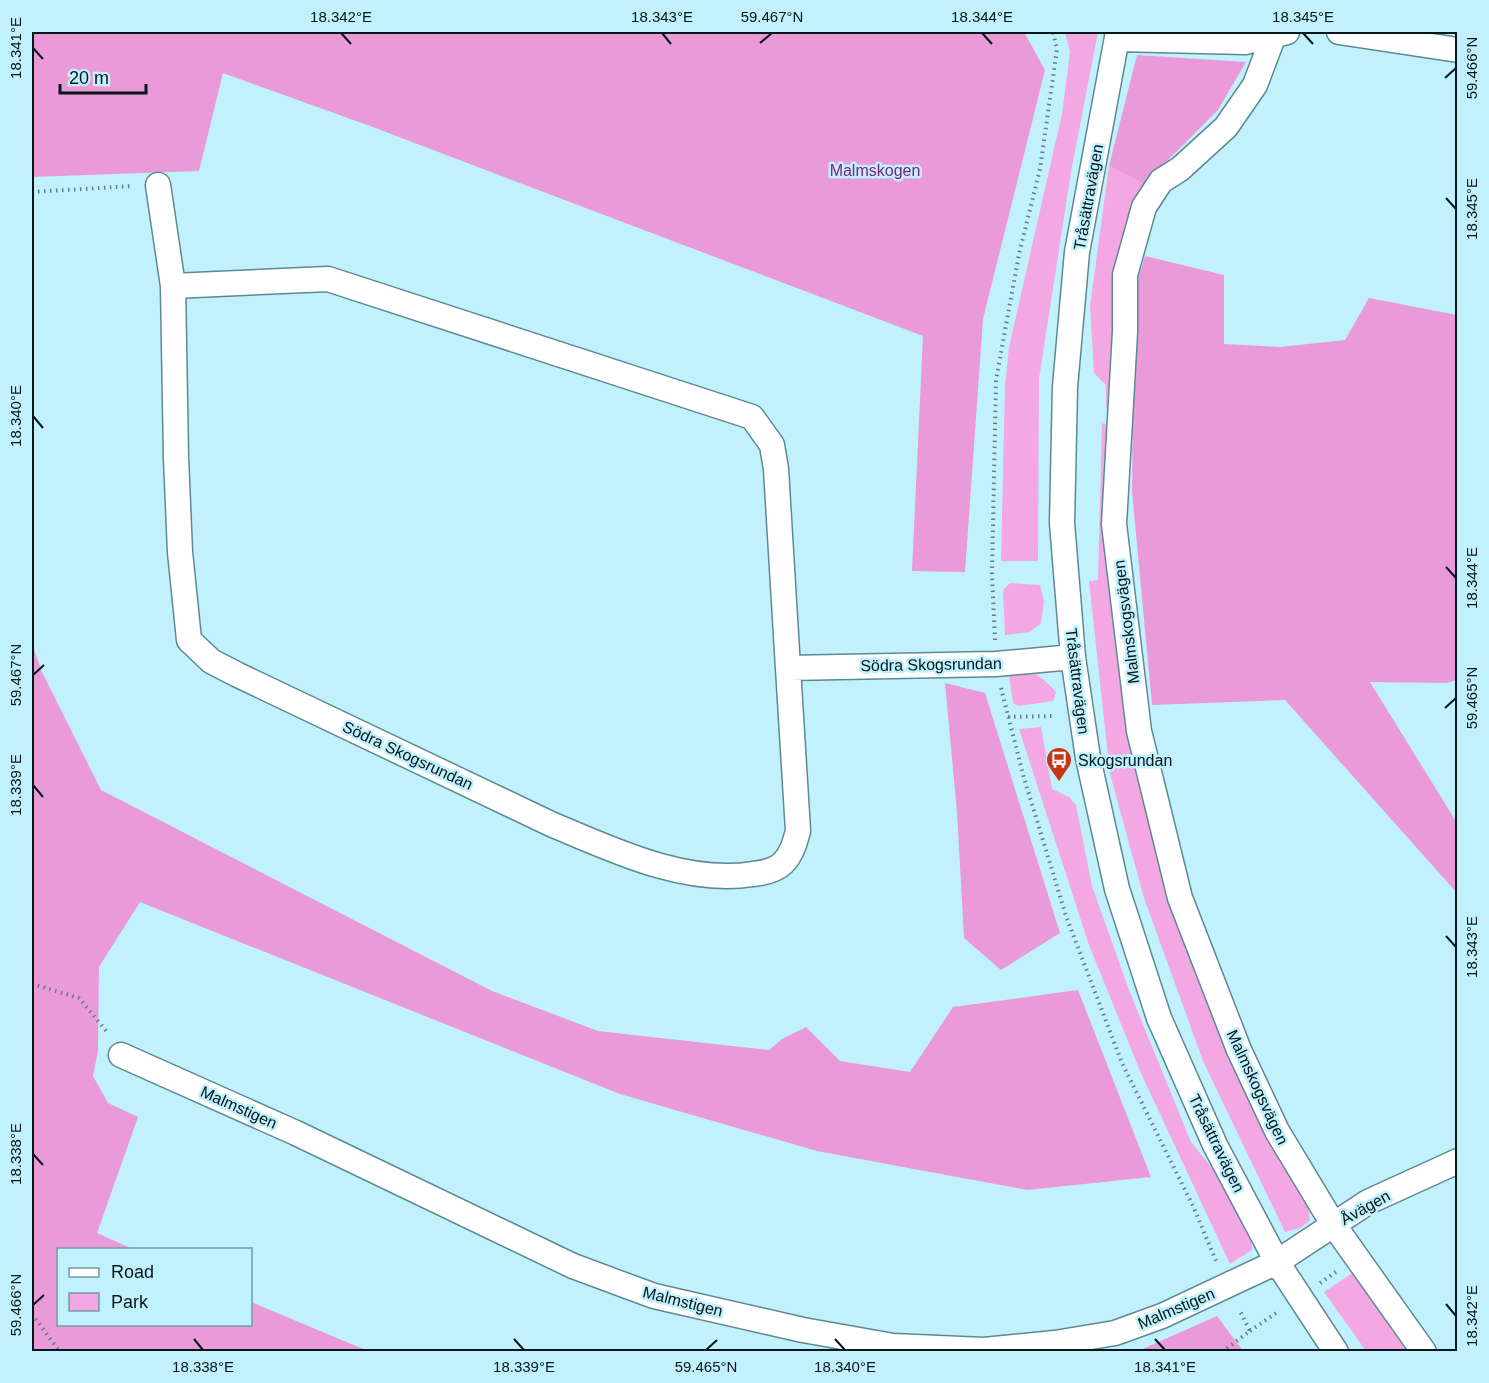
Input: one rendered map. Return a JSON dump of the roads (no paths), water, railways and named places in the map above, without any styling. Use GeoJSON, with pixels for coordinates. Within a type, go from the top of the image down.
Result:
{"type":"FeatureCollection","features":[{"type":"Feature","properties":{"kind":"street"},"geometry":{"type":"LineString","coordinates":[[1339,32],[1458,50]]}},
{"type":"Feature","properties":{"kind":"street"},"geometry":{"type":"LineString","coordinates":[[1118,35],[1245,42],[1281,33]]}},
{"type":"Feature","properties":{"kind":"street","name":"Malmskogsvägen"},"geometry":{"type":"LineString","coordinates":[[1281,33],[1255,85],[1226,127],[1180,169],[1161,181],[1144,207],[1125,275],[1125,332],[1114,524],[1139,731],[1180,898],[1239,1050],[1277,1131],[1333,1224],[1424,1352]]}},
{"type":"Feature","properties":{"kind":"street","name":"Tråsättravägen"},"geometry":{"type":"LineString","coordinates":[[1118,35],[1077,252],[1065,387],[1062,523],[1073,657],[1088,758],[1117,889],[1159,1018],[1215,1145],[1277,1262],[1336,1352]]}},
{"type":"Feature","properties":{"kind":"street","name":"Södra Skogsrundan"},"geometry":{"type":"LineString","coordinates":[[158,185],[173,286],[176,458],[189,640],[211,661],[551,824],[646,860],[713,877],[769,872],[782,864],[793,849],[798,831],[776,469],[772,445],[752,417],[328,279],[173,286]]}},
{"type":"Feature","properties":{"kind":"street","name":"Södra Skogsrundan"},"geometry":{"type":"LineString","coordinates":[[788,668],[996,664],[1073,657]]}},
{"type":"Feature","properties":{"kind":"street","name":"Malmstigen"},"geometry":{"type":"LineString","coordinates":[[121,1054],[296,1133],[573,1266],[654,1296],[803,1330],[893,1346],[950,1349],[984,1350],[1055,1343],[1115,1333],[1162,1316],[1277,1262]]}},
{"type":"Feature","properties":{"kind":"street","name":"Åvägen"},"geometry":{"type":"LineString","coordinates":[[1277,1262],[1368,1202],[1458,1161]]}},
{"type":"Feature","properties":{"kind":"place","name":"Skogsrundan"},"geometry":{"type":"Point","coordinates":[1059,783]}},
{"type":"Feature","properties":{"kind":"park label","name":"Malmskogen"},"geometry":{"type":"Point","coordinates":[875,170]}}]}
